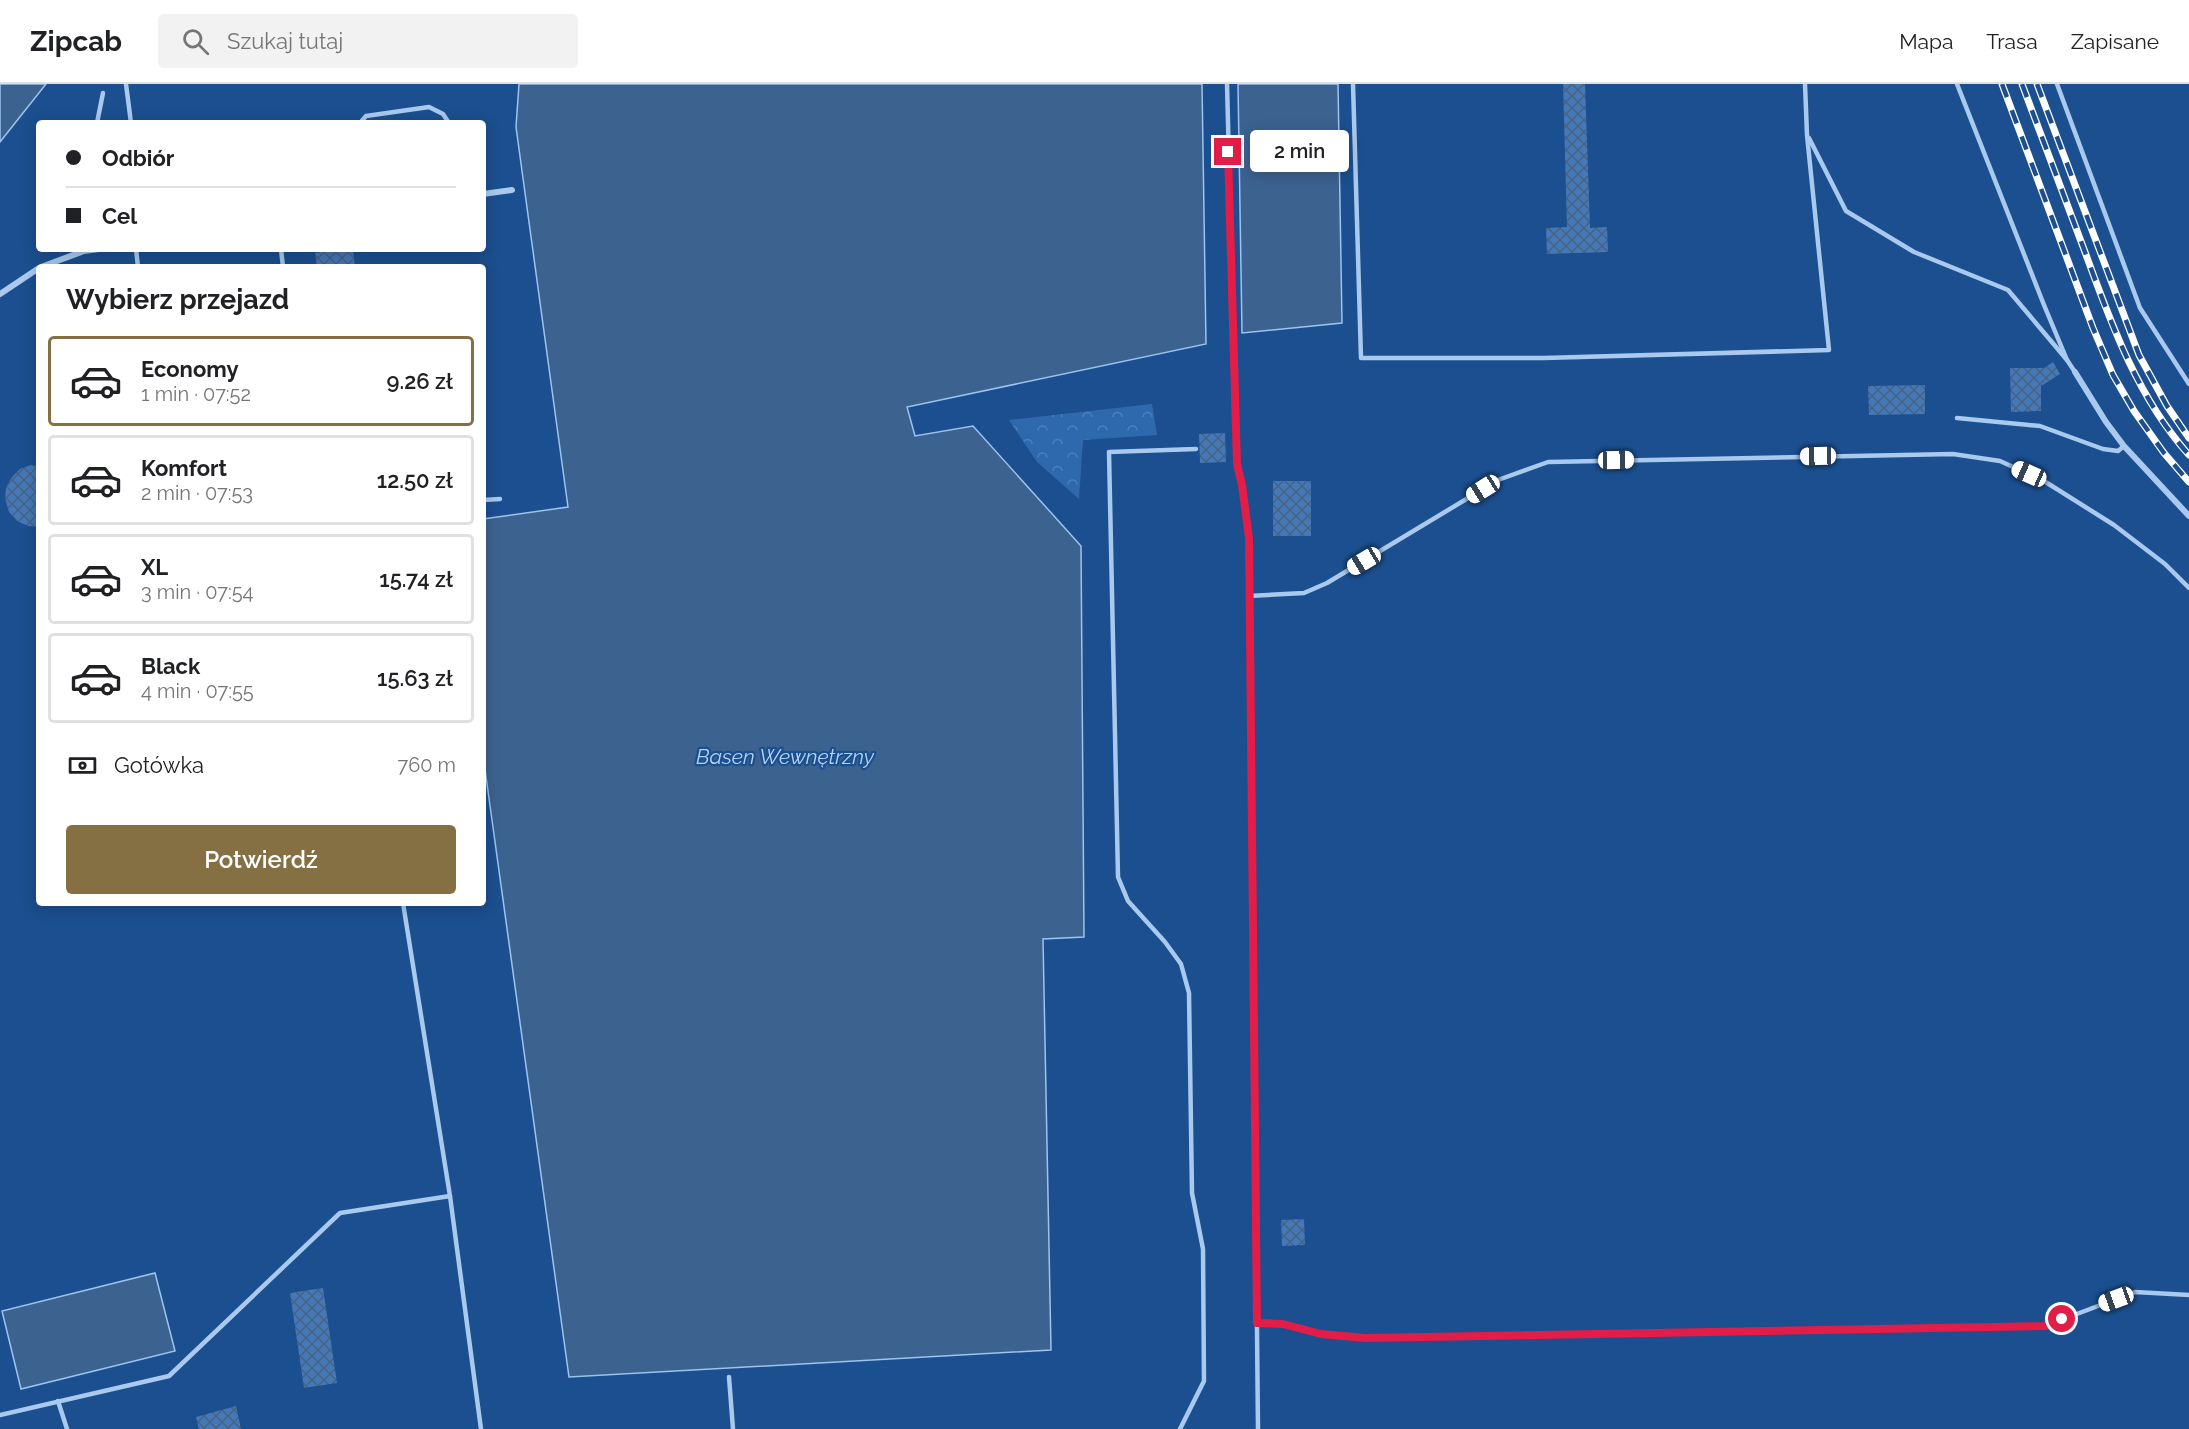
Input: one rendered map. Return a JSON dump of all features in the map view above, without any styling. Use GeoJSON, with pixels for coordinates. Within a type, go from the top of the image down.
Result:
{"type":"FeatureCollection","features":[{"type":"Feature","properties":{"kind":"street"},"geometry":{"type":"LineString","coordinates":[[486,194],[512,190]]}},
{"type":"Feature","properties":{"kind":"street"},"geometry":{"type":"LineString","coordinates":[[48,264],[81,252]]}},
{"type":"Feature","properties":{"kind":"street"},"geometry":{"type":"LineString","coordinates":[[0,294],[36,270]]}},
{"type":"Feature","properties":{"kind":"street"},"geometry":{"type":"LineString","coordinates":[[2075,372],[2124,446],[2189,516]]}},
{"type":"Feature","properties":{"kind":"lane"},"geometry":{"type":"LineString","coordinates":[[126,84],[131,120]]}},
{"type":"Feature","properties":{"kind":"lane"},"geometry":{"type":"LineString","coordinates":[[1227,84],[1237,464],[1249,538],[1258,1429]]}},
{"type":"Feature","properties":{"kind":"lane"},"geometry":{"type":"LineString","coordinates":[[1353,84],[1361,358],[1544,358],[1829,350],[1807,135],[1805,84]]}},
{"type":"Feature","properties":{"kind":"lane"},"geometry":{"type":"LineString","coordinates":[[1957,84],[2067,360]]}},
{"type":"Feature","properties":{"kind":"lane"},"geometry":{"type":"LineString","coordinates":[[2057,84],[2140,308],[2189,384]]}},
{"type":"Feature","properties":{"kind":"lane"},"geometry":{"type":"LineString","coordinates":[[98,120],[104,93]]}},
{"type":"Feature","properties":{"kind":"lane"},"geometry":{"type":"LineString","coordinates":[[363,120],[366,116],[429,107],[443,114],[447,120]]}},
{"type":"Feature","properties":{"kind":"lane"},"geometry":{"type":"LineString","coordinates":[[1807,135],[1846,211],[1914,252],[2008,290],[2075,372]]}},
{"type":"Feature","properties":{"kind":"lane"},"geometry":{"type":"LineString","coordinates":[[1957,418],[2040,426],[2103,449],[2118,451],[2124,446]]}},
{"type":"Feature","properties":{"kind":"lane"},"geometry":{"type":"LineString","coordinates":[[1180,1429],[1204,1381],[1203,1249],[1192,1193],[1189,993],[1181,964],[1166,942],[1128,901],[1118,877],[1109,452],[1196,449]]}},
{"type":"Feature","properties":{"kind":"lane"},"geometry":{"type":"LineString","coordinates":[[1249,596],[1304,593],[1327,583],[1498,480],[1548,462],[1953,454],[2000,460],[2044,481],[2114,525],[2165,564],[2189,588]]}},
{"type":"Feature","properties":{"kind":"lane"},"geometry":{"type":"LineString","coordinates":[[486,501],[501,499]]}},
{"type":"Feature","properties":{"kind":"lane"},"geometry":{"type":"LineString","coordinates":[[403,906],[450,1196],[481,1429]]}},
{"type":"Feature","properties":{"kind":"lane"},"geometry":{"type":"LineString","coordinates":[[0,1415],[168,1376],[340,1213],[450,1196]]}},
{"type":"Feature","properties":{"kind":"lane"},"geometry":{"type":"LineString","coordinates":[[1257,1323],[1283,1324],[1321,1334],[1365,1338],[2045,1326],[2134,1292],[2189,1296]]}},
{"type":"Feature","properties":{"kind":"lane"},"geometry":{"type":"LineString","coordinates":[[729,1377],[734,1429]]}},
{"type":"Feature","properties":{"kind":"lane"},"geometry":{"type":"LineString","coordinates":[[58,1401],[67,1429]]}},
{"type":"Feature","properties":{"kind":"green space"},"geometry":{"type":"Polygon","coordinates":[[[1152,404],[1157,435],[1083,440],[1079,499],[1037,462],[1009,420],[1152,404]]]}},
{"type":"Feature","properties":{"kind":"water"},"geometry":{"type":"Polygon","coordinates":[[[0,84],[46,84],[0,142],[0,84]]]}},
{"type":"Feature","properties":{"kind":"water","name":"Basen Wewnętrzny"},"geometry":{"type":"Polygon","coordinates":[[[519,84],[1202,84],[1206,344],[907,407],[915,436],[973,426],[1081,546],[1084,937],[1043,939],[1051,1350],[569,1377],[486,777],[486,519],[568,507],[516,127],[519,84]]]}},
{"type":"Feature","properties":{"kind":"water"},"geometry":{"type":"Polygon","coordinates":[[[1238,84],[1338,84],[1342,323],[1242,333],[1238,84]]]}},
{"type":"Feature","properties":{"kind":"water"},"geometry":{"type":"Polygon","coordinates":[[[155,1273],[175,1351],[21,1389],[2,1311],[155,1273]]]}},
{"type":"Feature","properties":{"kind":"building"},"geometry":{"type":"Polygon","coordinates":[[[1563,84],[1585,84],[1590,228],[1607,227],[1608,252],[1547,254],[1546,228],[1567,227],[1563,84]]]}},
{"type":"Feature","properties":{"kind":"building"},"geometry":{"type":"Polygon","coordinates":[[[353,252],[355,264],[317,264],[315,253],[353,252]]]}},
{"type":"Feature","properties":{"kind":"building"},"geometry":{"type":"Polygon","coordinates":[[[2053,362],[2060,374],[2041,386],[2041,411],[2011,412],[2010,368],[2044,368],[2053,362]]]}},
{"type":"Feature","properties":{"kind":"building"},"geometry":{"type":"Polygon","coordinates":[[[1925,385],[1925,414],[1869,415],[1868,386],[1925,385]]]}},
{"type":"Feature","properties":{"kind":"building"},"geometry":{"type":"Polygon","coordinates":[[[1225,433],[1226,462],[1200,463],[1199,434],[1225,433]]]}},
{"type":"Feature","properties":{"kind":"building"},"geometry":{"type":"Polygon","coordinates":[[[36,466],[36,527],[17,521],[9,512],[5,498],[6,488],[11,478],[20,469],[36,466]]]}},
{"type":"Feature","properties":{"kind":"building"},"geometry":{"type":"Polygon","coordinates":[[[1273,481],[1311,481],[1311,536],[1273,536],[1273,481]]]}},
{"type":"Feature","properties":{"kind":"building"},"geometry":{"type":"Polygon","coordinates":[[[1304,1219],[1305,1245],[1282,1246],[1281,1220],[1304,1219]]]}},
{"type":"Feature","properties":{"kind":"building"},"geometry":{"type":"Polygon","coordinates":[[[323,1288],[337,1383],[304,1388],[290,1293],[323,1288]]]}},
{"type":"Feature","properties":{"kind":"building"},"geometry":{"type":"Polygon","coordinates":[[[236,1406],[241,1429],[199,1429],[196,1417],[236,1406]]]}},
{"type":"Feature","properties":{"kind":"railway"},"geometry":{"type":"LineString","coordinates":[[2002,84],[2093,328],[2113,375],[2134,411],[2164,453],[2189,482]]}},
{"type":"Feature","properties":{"kind":"railway"},"geometry":{"type":"LineString","coordinates":[[2022,84],[2105,306],[2127,358],[2154,409],[2189,455]]}},
{"type":"Feature","properties":{"kind":"railway"},"geometry":{"type":"LineString","coordinates":[[2037,84],[2139,355],[2167,406],[2189,438]]}},
{"type":"Feature","properties":{"kind":"route"},"geometry":{"type":"LineString","coordinates":[[1228,152],[1237,464],[1249,538],[1257,1323],[1283,1324],[1321,1334],[1365,1338],[2045,1326],[2062,1319]]}}]}
